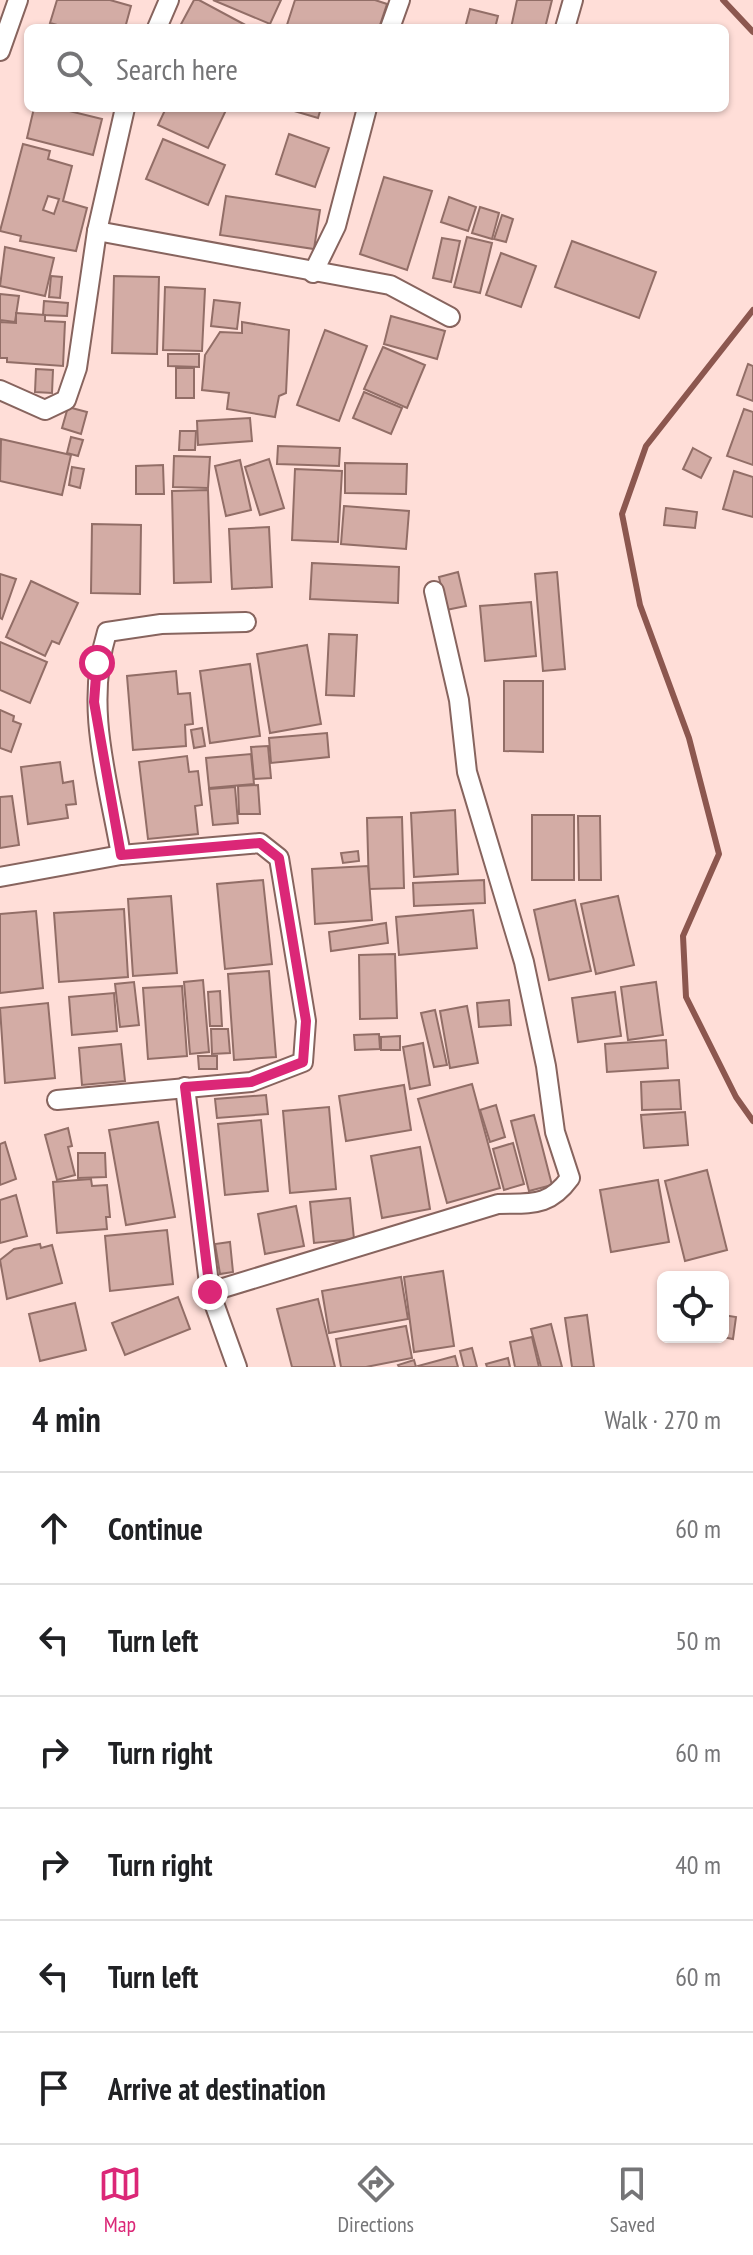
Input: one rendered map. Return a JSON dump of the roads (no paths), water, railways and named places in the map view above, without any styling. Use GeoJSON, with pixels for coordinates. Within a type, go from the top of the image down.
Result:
{"type":"FeatureCollection","features":[{"type":"Feature","properties":{"kind":"street"},"geometry":{"type":"LineString","coordinates":[[0,51],[18,0]]}},
{"type":"Feature","properties":{"kind":"street"},"geometry":{"type":"LineString","coordinates":[[159,24],[169,0]]}},
{"type":"Feature","properties":{"kind":"street"},"geometry":{"type":"LineString","coordinates":[[391,24],[400,0]]}},
{"type":"Feature","properties":{"kind":"street"},"geometry":{"type":"LineString","coordinates":[[566,24],[573,0]]}},
{"type":"Feature","properties":{"kind":"street"},"geometry":{"type":"LineString","coordinates":[[0,390],[45,410],[66,400],[77,368],[97,231],[124,112]]}},
{"type":"Feature","properties":{"kind":"street"},"geometry":{"type":"LineString","coordinates":[[313,273],[336,226],[366,112]]}},
{"type":"Feature","properties":{"kind":"street"},"geometry":{"type":"LineString","coordinates":[[97,231],[390,285],[450,317]]}},
{"type":"Feature","properties":{"kind":"street"},"geometry":{"type":"LineString","coordinates":[[210,1292],[498,1204],[531,1203],[555,1197],[570,1178],[555,1132],[546,1066],[524,962],[467,772],[459,700],[434,591]]}},
{"type":"Feature","properties":{"kind":"street"},"geometry":{"type":"LineString","coordinates":[[121,855],[94,702],[97,663],[107,632],[161,624],[246,622]]}},
{"type":"Feature","properties":{"kind":"street"},"geometry":{"type":"LineString","coordinates":[[0,877],[121,855],[260,843],[279,858],[306,1021],[303,1062],[251,1082],[57,1100]]}},
{"type":"Feature","properties":{"kind":"street"},"geometry":{"type":"LineString","coordinates":[[185,1087],[210,1292],[237,1367]]}},
{"type":"Feature","properties":{"kind":"waterway"},"geometry":{"type":"LineString","coordinates":[[723,0],[753,32]]}},
{"type":"Feature","properties":{"kind":"waterway"},"geometry":{"type":"LineString","coordinates":[[753,310],[646,446],[622,514],[640,605],[689,738],[719,854],[683,936],[686,997],[736,1097],[753,1121]]}}]}
